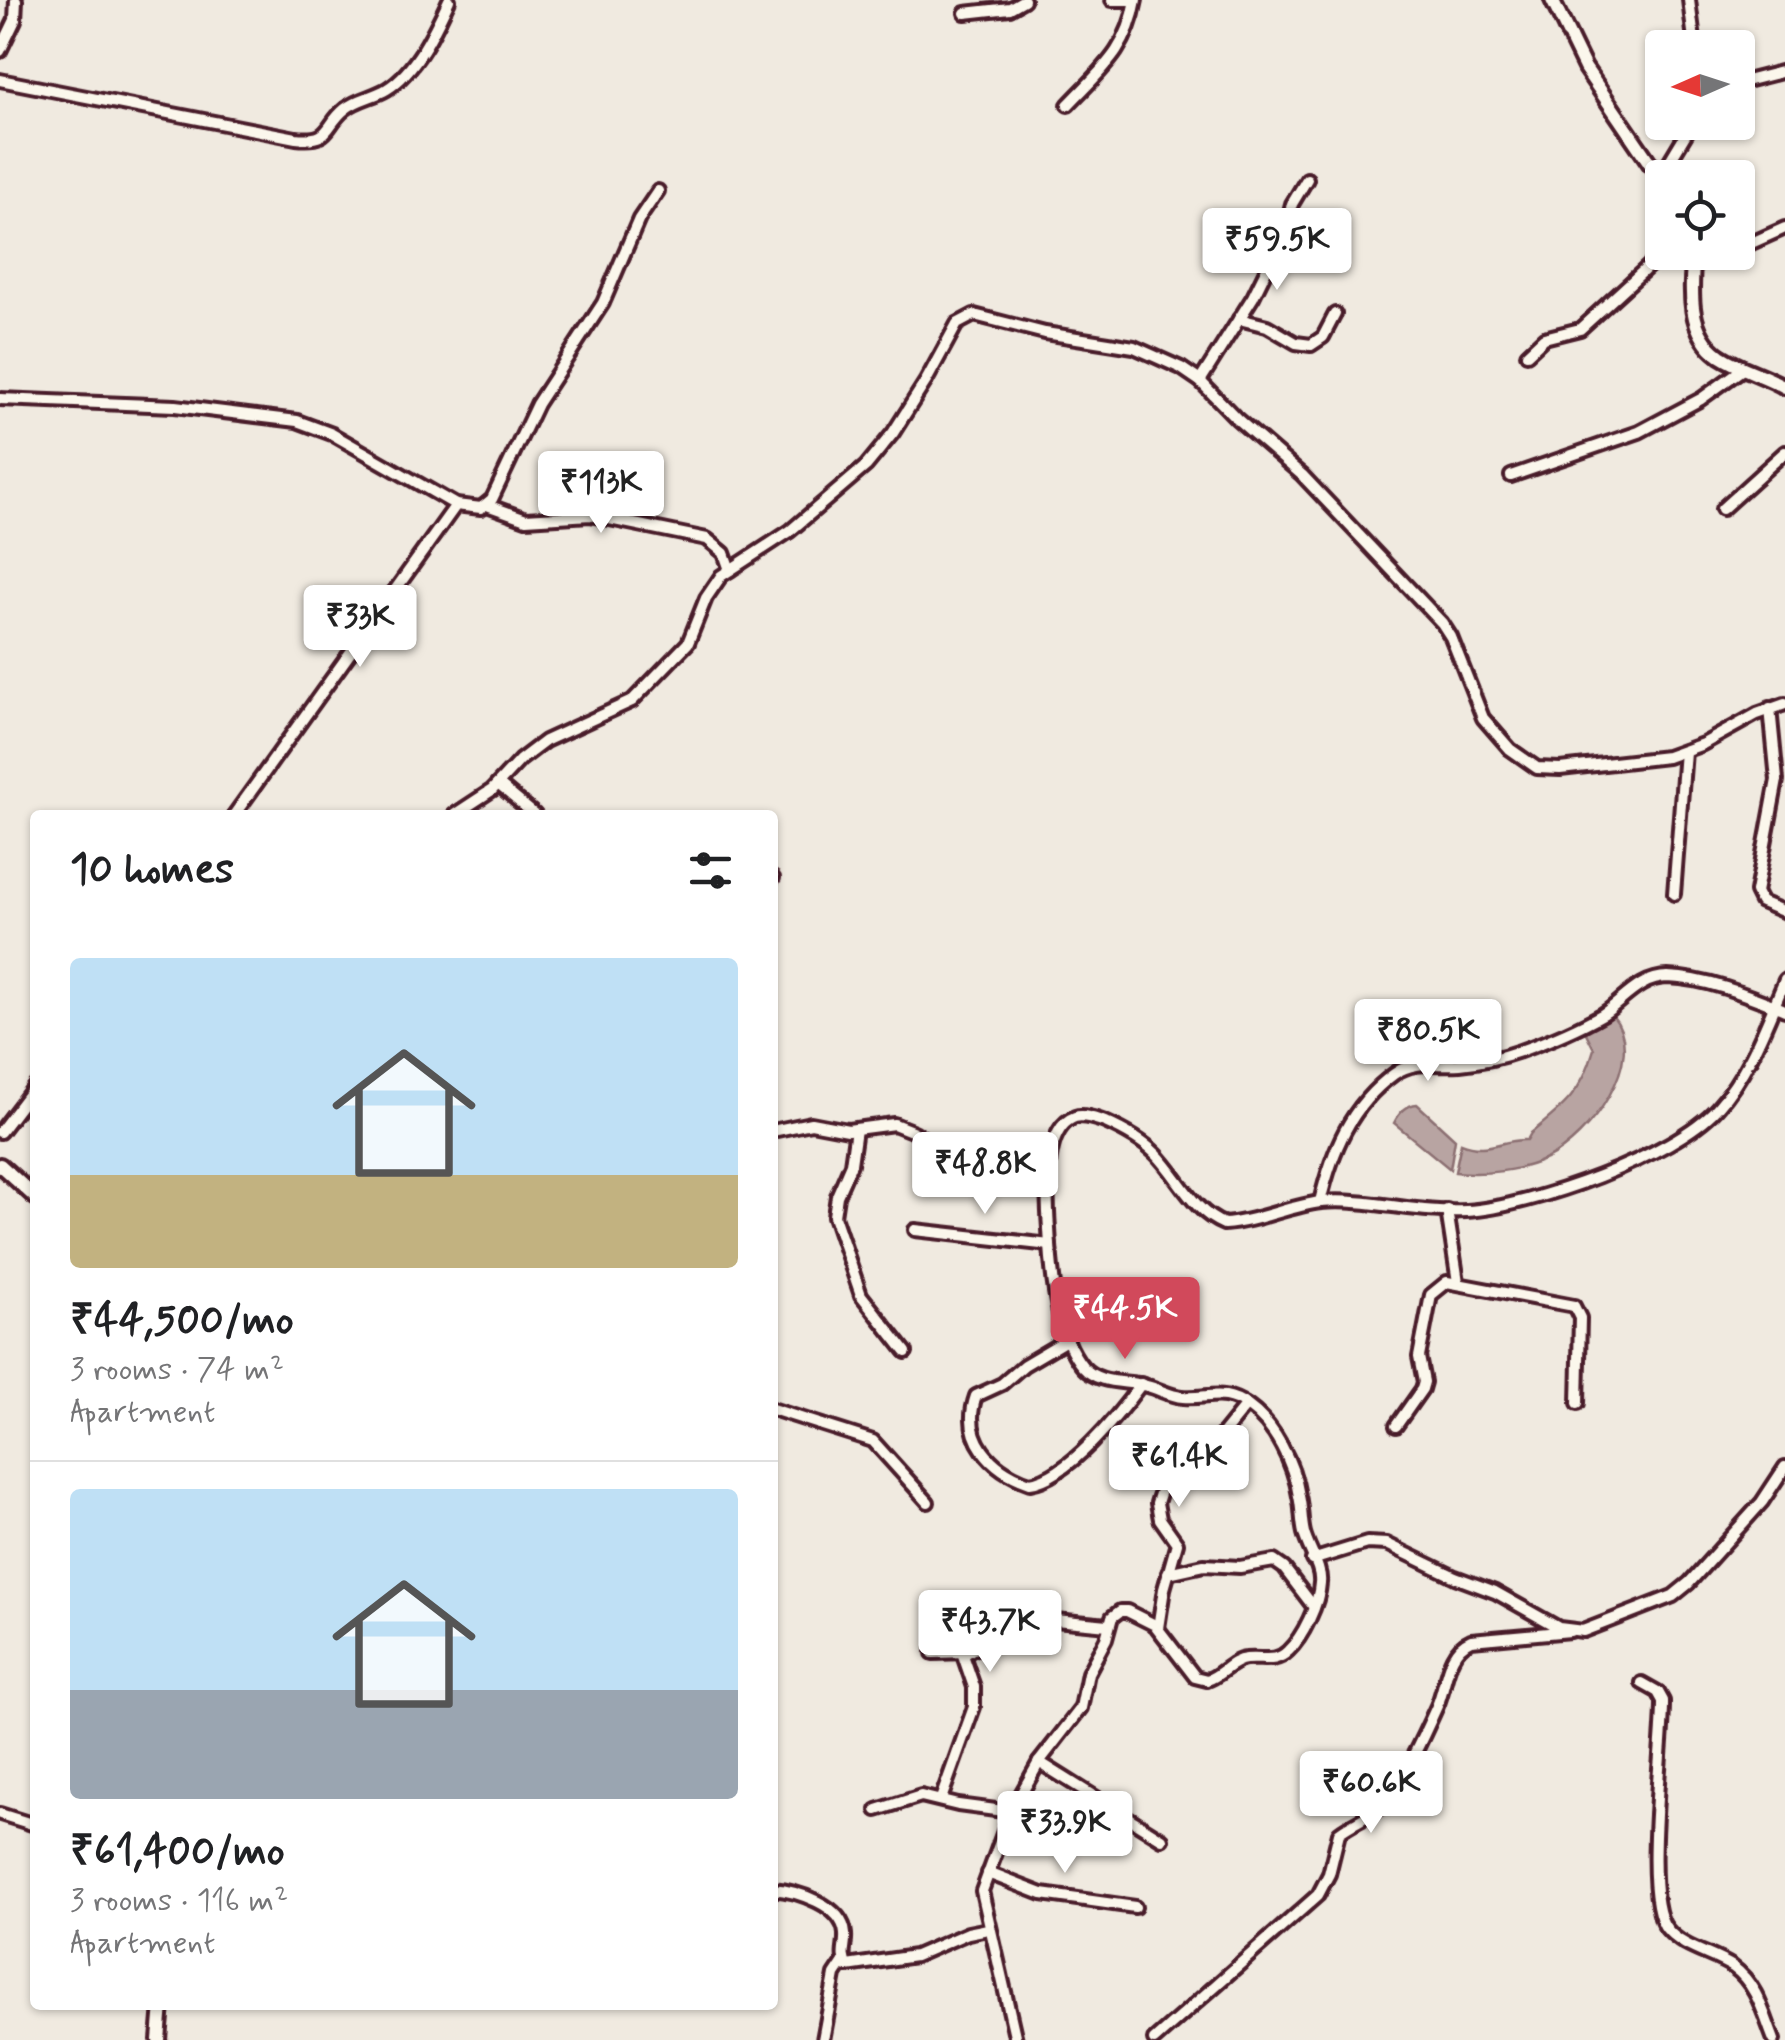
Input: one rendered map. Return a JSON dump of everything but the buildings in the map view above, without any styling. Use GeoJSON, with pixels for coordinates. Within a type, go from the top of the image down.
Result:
{"type":"FeatureCollection","features":[{"type":"Feature","properties":{"kind":"street"},"geometry":{"type":"LineString","coordinates":[[0,50],[15,20],[16,0]]}},
{"type":"Feature","properties":{"kind":"street"},"geometry":{"type":"LineString","coordinates":[[0,80],[296,138],[317,138],[331,128],[342,110],[400,79],[448,0]]}},
{"type":"Feature","properties":{"kind":"street"},"geometry":{"type":"LineString","coordinates":[[964,13],[1010,8],[1024,0]]}},
{"type":"Feature","properties":{"kind":"street"},"geometry":{"type":"LineString","coordinates":[[1068,105],[1123,44],[1130,30],[1134,0],[1112,0]]}},
{"type":"Feature","properties":{"kind":"street"},"geometry":{"type":"LineString","coordinates":[[1552,0],[1585,68],[1648,160]]}},
{"type":"Feature","properties":{"kind":"street"},"geometry":{"type":"LineString","coordinates":[[1689,0],[1693,30]]}},
{"type":"Feature","properties":{"kind":"street"},"geometry":{"type":"LineString","coordinates":[[1755,78],[1785,70]]}},
{"type":"Feature","properties":{"kind":"street"},"geometry":{"type":"LineString","coordinates":[[1200,381],[1278,248],[1292,204],[1307,179]]}},
{"type":"Feature","properties":{"kind":"street"},"geometry":{"type":"LineString","coordinates":[[488,505],[537,404],[603,304],[638,219],[658,191]]}},
{"type":"Feature","properties":{"kind":"street"},"geometry":{"type":"LineString","coordinates":[[1755,242],[1785,228]]}},
{"type":"Feature","properties":{"kind":"street"},"geometry":{"type":"LineString","coordinates":[[1527,354],[1544,338],[1580,329],[1645,269]]}},
{"type":"Feature","properties":{"kind":"street"},"geometry":{"type":"LineString","coordinates":[[1693,270],[1691,302],[1705,340],[1719,355],[1785,387]]}},
{"type":"Feature","properties":{"kind":"street"},"geometry":{"type":"LineString","coordinates":[[1240,318],[1311,346],[1322,337],[1335,314]]}},
{"type":"Feature","properties":{"kind":"street"},"geometry":{"type":"LineString","coordinates":[[461,810],[498,784],[545,741],[632,700],[688,643],[714,582],[790,531],[866,466],[893,433],[950,334],[964,318],[982,316],[1044,333],[1134,347],[1164,358],[1200,381],[1302,475],[1442,624],[1484,718],[1524,761],[1538,768],[1641,762],[1685,752],[1785,704]]}},
{"type":"Feature","properties":{"kind":"street"},"geometry":{"type":"LineString","coordinates":[[1510,476],[1639,432],[1701,399],[1744,368]]}},
{"type":"Feature","properties":{"kind":"street"},"geometry":{"type":"LineString","coordinates":[[0,399],[175,406],[297,421],[332,434],[456,505],[476,509],[488,505],[526,519],[590,515],[707,540],[724,553],[730,570]]}},
{"type":"Feature","properties":{"kind":"street"},"geometry":{"type":"LineString","coordinates":[[1722,509],[1785,452]]}},
{"type":"Feature","properties":{"kind":"street"},"geometry":{"type":"LineString","coordinates":[[238,810],[456,505]]}},
{"type":"Feature","properties":{"kind":"street"},"geometry":{"type":"LineString","coordinates":[[1770,708],[1777,780],[1756,892],[1761,902],[1785,912]]}},
{"type":"Feature","properties":{"kind":"street"},"geometry":{"type":"LineString","coordinates":[[1674,894],[1685,752]]}},
{"type":"Feature","properties":{"kind":"street"},"geometry":{"type":"LineString","coordinates":[[498,784],[530,810]]}},
{"type":"Feature","properties":{"kind":"street"},"geometry":{"type":"LineString","coordinates":[[1320,1202],[1347,1123],[1396,1072],[1410,1066],[1490,1060],[1575,1028],[1606,1012],[1632,990],[1668,978],[1780,1007]]}},
{"type":"Feature","properties":{"kind":"street"},"geometry":{"type":"LineString","coordinates":[[1016,2040],[982,1891],[1011,1812],[1039,1762],[1081,1708],[1088,1673],[1106,1639],[1108,1625],[1116,1613],[1126,1611],[1158,1628],[1196,1677],[1207,1680],[1242,1659],[1271,1660],[1286,1653],[1312,1606],[1321,1578],[1312,1560],[1289,1460],[1263,1421],[1246,1405],[1227,1395],[1187,1398],[1096,1376],[1083,1366],[1068,1338],[1050,1245],[1047,1182],[1049,1162],[1061,1132],[1069,1121],[1082,1116],[1138,1139],[1217,1221],[1230,1224],[1320,1202],[1476,1210],[1528,1200],[1653,1152],[1698,1125],[1721,1104],[1734,1085],[1780,1007],[1785,980]]}},
{"type":"Feature","properties":{"kind":"street"},"geometry":{"type":"LineString","coordinates":[[0,1132],[30,1093]]}},
{"type":"Feature","properties":{"kind":"street"},"geometry":{"type":"LineString","coordinates":[[778,1130],[811,1123],[836,1129],[894,1124],[904,1126],[942,1152],[994,1153],[1047,1182]]}},
{"type":"Feature","properties":{"kind":"street"},"geometry":{"type":"LineString","coordinates":[[856,1129],[852,1164],[834,1216],[861,1295],[906,1352]]}},
{"type":"Feature","properties":{"kind":"street"},"geometry":{"type":"LineString","coordinates":[[0,1165],[30,1192]]}},
{"type":"Feature","properties":{"kind":"street"},"geometry":{"type":"LineString","coordinates":[[1447,1210],[1458,1282]]}},
{"type":"Feature","properties":{"kind":"street"},"geometry":{"type":"LineString","coordinates":[[915,1230],[1050,1245]]}},
{"type":"Feature","properties":{"kind":"street"},"geometry":{"type":"LineString","coordinates":[[1396,1426],[1424,1382],[1418,1357],[1431,1295],[1439,1285],[1458,1282],[1574,1306],[1580,1318],[1578,1403]]}},
{"type":"Feature","properties":{"kind":"street"},"geometry":{"type":"LineString","coordinates":[[1068,1338],[1024,1365],[1002,1384],[976,1396],[972,1410],[975,1438],[988,1460],[1030,1483],[1052,1474],[1090,1444],[1141,1384]]}},
{"type":"Feature","properties":{"kind":"street"},"geometry":{"type":"LineString","coordinates":[[1158,1628],[1177,1543],[1160,1519],[1157,1503],[1162,1484],[1204,1457],[1246,1405]]}},
{"type":"Feature","properties":{"kind":"street"},"geometry":{"type":"LineString","coordinates":[[778,1411],[874,1441],[928,1502]]}},
{"type":"Feature","properties":{"kind":"street"},"geometry":{"type":"LineString","coordinates":[[1154,2040],[1325,1886],[1339,1834],[1383,1804],[1399,1780],[1434,1712],[1448,1668],[1461,1644],[1583,1631],[1673,1596],[1762,1502],[1785,1467]]}},
{"type":"Feature","properties":{"kind":"street"},"geometry":{"type":"LineString","coordinates":[[1312,1560],[1367,1543],[1387,1544],[1455,1578],[1495,1592],[1570,1631]]}},
{"type":"Feature","properties":{"kind":"street"},"geometry":{"type":"LineString","coordinates":[[1168,1572],[1204,1565],[1228,1568],[1274,1561],[1284,1568],[1312,1606]]}},
{"type":"Feature","properties":{"kind":"street"},"geometry":{"type":"LineString","coordinates":[[932,1653],[966,1652],[1019,1639],[1034,1618],[1108,1625]]}},
{"type":"Feature","properties":{"kind":"street"},"geometry":{"type":"LineString","coordinates":[[941,1799],[974,1708],[974,1686],[964,1661],[966,1652]]}},
{"type":"Feature","properties":{"kind":"street"},"geometry":{"type":"LineString","coordinates":[[1642,1684],[1658,1692],[1663,1701],[1655,1803],[1658,1911],[1670,1932],[1744,1976],[1775,2040],[1785,2038]]}},
{"type":"Feature","properties":{"kind":"street"},"geometry":{"type":"LineString","coordinates":[[1039,1762],[1162,1839]]}},
{"type":"Feature","properties":{"kind":"street"},"geometry":{"type":"LineString","coordinates":[[877,1810],[921,1796],[1011,1812]]}},
{"type":"Feature","properties":{"kind":"street"},"geometry":{"type":"LineString","coordinates":[[0,1814],[30,1823]]}},
{"type":"Feature","properties":{"kind":"street"},"geometry":{"type":"LineString","coordinates":[[988,1873],[1042,1894],[1135,1908]]}},
{"type":"Feature","properties":{"kind":"street"},"geometry":{"type":"LineString","coordinates":[[778,1891],[811,1899],[834,1914],[845,1934],[844,1963],[836,1974],[822,2040]]}},
{"type":"Feature","properties":{"kind":"street"},"geometry":{"type":"LineString","coordinates":[[844,1963],[854,1966],[915,1956],[988,1930]]}},
{"type":"Feature","properties":{"kind":"street"},"geometry":{"type":"LineString","coordinates":[[159,2040],[162,2010]]}},
{"type":"Feature","properties":{"kind":"shaded area"},"geometry":{"type":"Polygon","coordinates":[[[1612,1015],[1622,1033],[1624,1053],[1619,1075],[1609,1096],[1579,1134],[1546,1159],[1525,1167],[1455,1172],[1461,1143],[1487,1147],[1527,1140],[1563,1106],[1584,1076],[1594,1049],[1586,1033],[1612,1015]]]}},
{"type":"Feature","properties":{"kind":"shaded area"},"geometry":{"type":"Polygon","coordinates":[[[1417,1104],[1455,1139],[1450,1169],[1394,1123],[1403,1110],[1417,1104]]]}}]}
